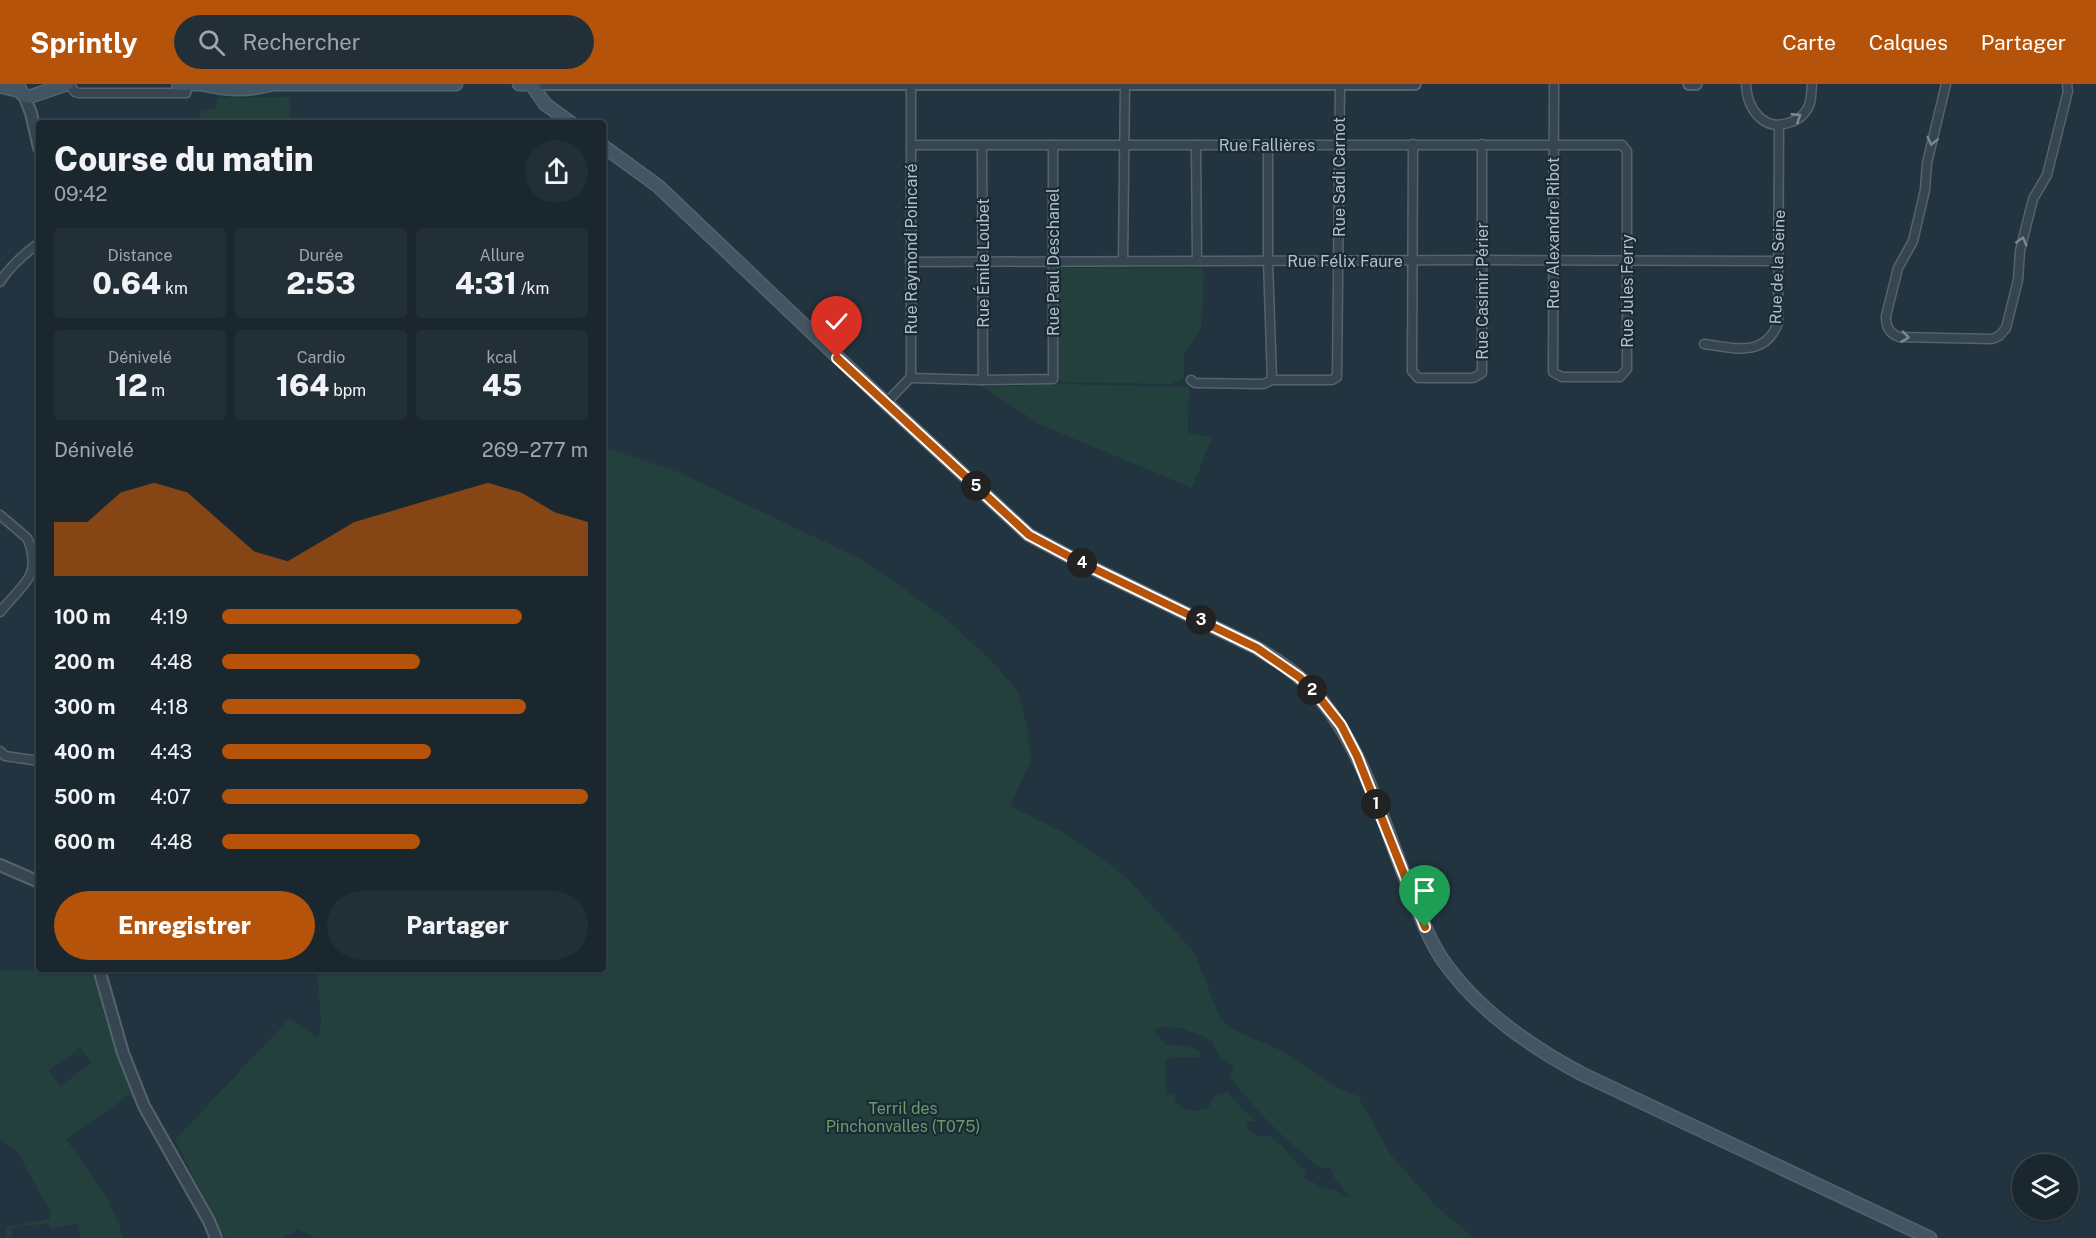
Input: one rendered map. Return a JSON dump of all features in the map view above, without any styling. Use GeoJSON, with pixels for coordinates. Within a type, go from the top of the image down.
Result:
{"type":"FeatureCollection","features":[{"type":"Feature","properties":{"kind":"main road"},"geometry":{"type":"LineString","coordinates":[[0,86],[30,91],[68,84]]}},
{"type":"Feature","properties":{"kind":"main road"},"geometry":{"type":"LineString","coordinates":[[178,84],[201,84],[226,90],[241,90],[267,84],[456,84]]}},
{"type":"Feature","properties":{"kind":"main road"},"geometry":{"type":"LineString","coordinates":[[519,84],[531,84],[545,104],[567,120]]}},
{"type":"Feature","properties":{"kind":"main road"},"geometry":{"type":"LineString","coordinates":[[606,148],[658,186],[886,404],[1029,535],[1257,648],[1284,666],[1315,692],[1341,725],[1357,756],[1425,927],[1441,957],[1476,1000],[1516,1034],[1582,1074],[1930,1238]]}},
{"type":"Feature","properties":{"kind":"street"},"geometry":{"type":"LineString","coordinates":[[68,84],[79,93],[186,93],[188,84]]}},
{"type":"Feature","properties":{"kind":"street"},"geometry":{"type":"LineString","coordinates":[[531,84],[910,86],[1335,84]]}},
{"type":"Feature","properties":{"kind":"street"},"geometry":{"type":"LineString","coordinates":[[1341,84],[1415,84]]}},
{"type":"Feature","properties":{"kind":"street","name":"Rue Sadi Carnot"},"geometry":{"type":"LineString","coordinates":[[1272,380],[1332,380],[1337,377],[1341,84]]}},
{"type":"Feature","properties":{"kind":"street","name":"Rue Alexandre Ribot"},"geometry":{"type":"LineString","coordinates":[[1554,84],[1553,372],[1562,376]]}},
{"type":"Feature","properties":{"kind":"street"},"geometry":{"type":"LineString","coordinates":[[1689,84],[1696,84]]}},
{"type":"Feature","properties":{"kind":"street"},"geometry":{"type":"LineString","coordinates":[[1746,84],[1749,102],[1755,115],[1779,126],[1798,119],[1806,112],[1810,104],[1812,84]]}},
{"type":"Feature","properties":{"kind":"street"},"geometry":{"type":"LineString","coordinates":[[1946,84],[1927,163],[1926,190],[1913,241],[1898,268],[1886,316],[1889,330],[1899,337],[1992,339],[2003,333],[2018,280],[2020,251],[2033,199],[2047,175],[2068,91],[2067,84]]}},
{"type":"Feature","properties":{"kind":"street"},"geometry":{"type":"LineString","coordinates":[[1123,261],[1125,85]]}},
{"type":"Feature","properties":{"kind":"street","name":"Rue Raymond Poincaré"},"geometry":{"type":"LineString","coordinates":[[910,86],[910,378]]}},
{"type":"Feature","properties":{"kind":"street"},"geometry":{"type":"LineString","coordinates":[[30,91],[31,113],[36,135]]}},
{"type":"Feature","properties":{"kind":"street","name":"Rue de la Seine"},"geometry":{"type":"LineString","coordinates":[[1704,344],[1755,348],[1774,334],[1778,323],[1779,126]]}},
{"type":"Feature","properties":{"kind":"street"},"geometry":{"type":"LineString","coordinates":[[1413,144],[1413,261]]}},
{"type":"Feature","properties":{"kind":"street","name":"Rue Casimir Périer"},"geometry":{"type":"LineString","coordinates":[[1413,261],[1413,371],[1418,378],[1473,378],[1482,373],[1482,144]]}},
{"type":"Feature","properties":{"kind":"street","name":"Rue Paul Deschanel"},"geometry":{"type":"LineString","coordinates":[[983,380],[1053,379],[1053,145]]}},
{"type":"Feature","properties":{"kind":"street"},"geometry":{"type":"LineString","coordinates":[[1196,145],[1197,261]]}},
{"type":"Feature","properties":{"kind":"street"},"geometry":{"type":"LineString","coordinates":[[1191,380],[1195,383],[1263,384],[1272,380],[1268,261],[1268,145]]}},
{"type":"Feature","properties":{"kind":"street","name":"Rue Fallières"},"geometry":{"type":"LineString","coordinates":[[911,146],[1622,145]]}},
{"type":"Feature","properties":{"kind":"street","name":"Rue Jules Ferry"},"geometry":{"type":"LineString","coordinates":[[1562,376],[1620,377],[1627,369],[1627,152],[1622,145]]}},
{"type":"Feature","properties":{"kind":"street","name":"Rue Émile Loubet"},"geometry":{"type":"LineString","coordinates":[[982,146],[983,380]]}},
{"type":"Feature","properties":{"kind":"street"},"geometry":{"type":"LineString","coordinates":[[0,282],[24,254],[36,245]]}},
{"type":"Feature","properties":{"kind":"street","name":"Rue Félix Faure"},"geometry":{"type":"LineString","coordinates":[[910,262],[1779,261]]}},
{"type":"Feature","properties":{"kind":"street"},"geometry":{"type":"LineString","coordinates":[[886,404],[910,378],[983,380]]}},
{"type":"Feature","properties":{"kind":"street"},"geometry":{"type":"LineString","coordinates":[[0,514],[27,538],[30,543],[32,566],[30,576],[3,602],[0,612]]}},
{"type":"Feature","properties":{"kind":"street"},"geometry":{"type":"LineString","coordinates":[[0,751],[5,756],[36,761]]}},
{"type":"Feature","properties":{"kind":"street"},"geometry":{"type":"LineString","coordinates":[[0,864],[36,881]]}},
{"type":"Feature","properties":{"kind":"street"},"geometry":{"type":"LineString","coordinates":[[100,972],[123,1053],[144,1106],[209,1221],[216,1238]]}},
{"type":"Feature","properties":{"kind":"green space"},"geometry":{"type":"Polygon","coordinates":[[[290,97],[290,120],[201,120],[200,111],[216,108],[218,98],[290,97]]]}},
{"type":"Feature","properties":{"kind":"green space"},"geometry":{"type":"Polygon","coordinates":[[[1059,268],[1201,268],[1204,275],[1201,329],[1184,353],[1184,377],[1171,384],[1061,382],[1057,376],[1059,268]]]}},
{"type":"Feature","properties":{"kind":"green space"},"geometry":{"type":"Polygon","coordinates":[[[1057,384],[1189,387],[1188,433],[1212,437],[1192,488],[1041,425],[983,387],[1057,384]]]}},
{"type":"Feature","properties":{"kind":"green space","name":"Terril des Pinchonvalles (T075)"},"geometry":{"type":"Polygon","coordinates":[[[606,448],[678,472],[863,560],[945,618],[989,659],[1018,691],[1027,727],[1031,760],[1010,806],[1066,834],[1123,874],[1194,952],[1220,1018],[1230,1028],[1282,1051],[1333,1086],[1358,1096],[1390,1154],[1437,1207],[1474,1238],[315,1238],[298,1229],[283,1238],[225,1238],[175,1140],[289,1019],[319,1039],[321,1020],[317,972],[606,972],[606,448]],[[1164,1027],[1153,1030],[1165,1045],[1188,1046],[1200,1052],[1200,1058],[1166,1059],[1167,1095],[1174,1094],[1175,1100],[1182,1108],[1197,1110],[1208,1108],[1215,1095],[1228,1092],[1244,1111],[1257,1121],[1246,1122],[1247,1128],[1259,1136],[1269,1136],[1281,1145],[1307,1174],[1301,1177],[1322,1188],[1335,1190],[1348,1199],[1348,1195],[1333,1176],[1330,1167],[1321,1169],[1284,1137],[1250,1101],[1230,1075],[1234,1067],[1221,1058],[1210,1039],[1180,1028],[1164,1027]]]}},
{"type":"Feature","properties":{"kind":"green space"},"geometry":{"type":"Polygon","coordinates":[[[0,971],[93,972],[132,1093],[66,1139],[110,1202],[108,1206],[114,1213],[124,1238],[80,1238],[78,1224],[50,1228],[49,1223],[11,1228],[12,1238],[6,1238],[6,1227],[50,1219],[51,1213],[18,1153],[0,1138],[0,971]],[[80,1048],[49,1070],[60,1086],[92,1063],[80,1048]]]}},
{"type":"Feature","properties":{"kind":"route"},"geometry":{"type":"LineString","coordinates":[[837,358],[1029,535],[1257,648],[1299,677],[1315,692],[1341,725],[1357,756],[1425,927]]}}]}
